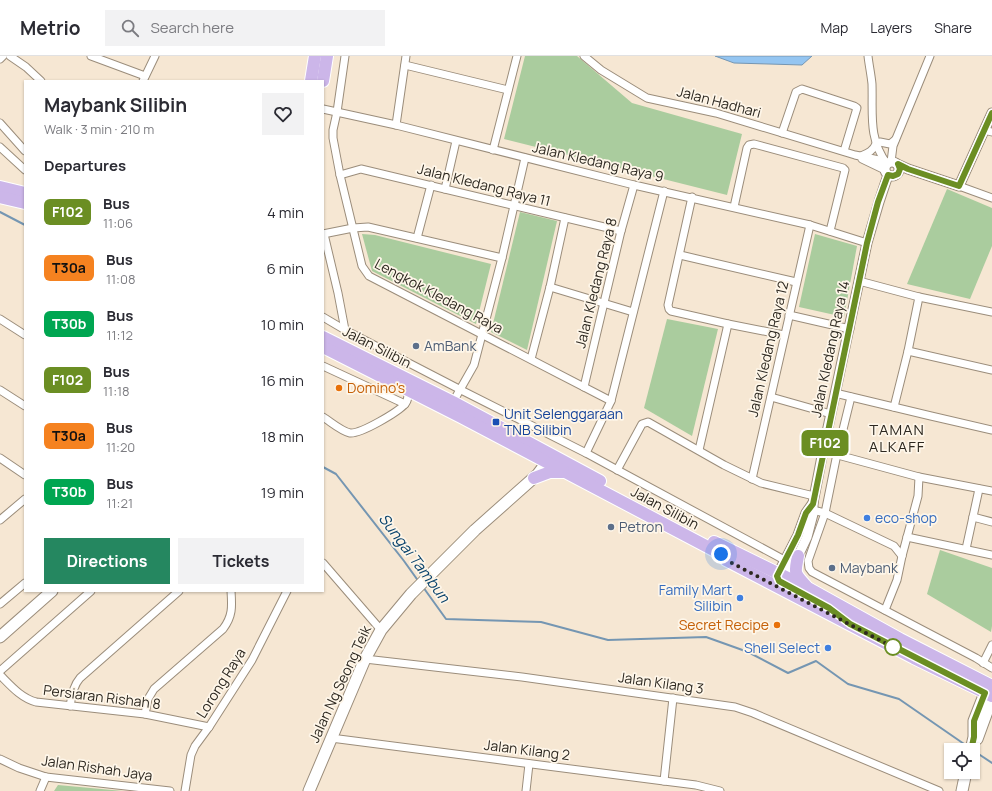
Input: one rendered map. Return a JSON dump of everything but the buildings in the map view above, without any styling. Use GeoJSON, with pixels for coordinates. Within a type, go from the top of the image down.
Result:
{"type":"FeatureCollection","features":[{"type":"Feature","properties":{"kind":"main road"},"geometry":{"type":"LineString","coordinates":[[311,80],[315,56]]}},
{"type":"Feature","properties":{"kind":"main road"},"geometry":{"type":"LineString","coordinates":[[323,80],[327,56]]}},
{"type":"Feature","properties":{"kind":"main road"},"geometry":{"type":"LineString","coordinates":[[0,187],[24,193]]}},
{"type":"Feature","properties":{"kind":"main road"},"geometry":{"type":"LineString","coordinates":[[0,197],[24,203]]}},
{"type":"Feature","properties":{"kind":"main road","name":"Jalan Silibin"},"geometry":{"type":"LineString","coordinates":[[324,337],[453,402],[535,451]]}},
{"type":"Feature","properties":{"kind":"main road","name":"Jalan Silibin"},"geometry":{"type":"LineString","coordinates":[[324,348],[411,396],[462,417],[535,451],[780,577],[808,588],[920,649],[991,692]]}},
{"type":"Feature","properties":{"kind":"main road"},"geometry":{"type":"LineString","coordinates":[[403,377],[407,382],[411,396],[426,395],[444,404],[450,404],[453,402],[454,410],[462,417]]}},
{"type":"Feature","properties":{"kind":"main road"},"geometry":{"type":"LineString","coordinates":[[534,478],[536,469],[535,451],[547,455],[547,462]]}},
{"type":"Feature","properties":{"kind":"main road","name":"Jalan Silibin"},"geometry":{"type":"LineString","coordinates":[[547,462],[721,554],[726,560],[850,624],[991,692]]}},
{"type":"Feature","properties":{"kind":"main road","name":"Jalan Ng Seong Teik"},"geometry":{"type":"LineString","coordinates":[[309,791],[365,659],[381,630],[411,594],[475,530],[534,478],[547,462]]}},
{"type":"Feature","properties":{"kind":"main road"},"geometry":{"type":"LineString","coordinates":[[534,478],[550,472],[566,472]]}},
{"type":"Feature","properties":{"kind":"main road"},"geometry":{"type":"LineString","coordinates":[[721,554],[727,555],[780,577],[829,608],[850,624]]}},
{"type":"Feature","properties":{"kind":"main road"},"geometry":{"type":"LineString","coordinates":[[800,561],[795,568],[797,574],[808,588]]}},
{"type":"Feature","properties":{"kind":"main road"},"geometry":{"type":"LineString","coordinates":[[0,637],[51,592]]}},
{"type":"Feature","properties":{"kind":"main road"},"geometry":{"type":"LineString","coordinates":[[975,743],[974,721],[991,692]]}},
{"type":"Feature","properties":{"kind":"main road"},"geometry":{"type":"LineString","coordinates":[[974,743],[976,737]]}},
{"type":"Feature","properties":{"kind":"main road"},"geometry":{"type":"LineString","coordinates":[[962,791],[965,779]]}},
{"type":"Feature","properties":{"kind":"main road"},"geometry":{"type":"LineString","coordinates":[[966,791],[969,779]]}},
{"type":"Feature","properties":{"kind":"street"},"geometry":{"type":"LineString","coordinates":[[0,59],[3,56]]}},
{"type":"Feature","properties":{"kind":"street"},"geometry":{"type":"LineString","coordinates":[[10,56],[41,80]]}},
{"type":"Feature","properties":{"kind":"street"},"geometry":{"type":"LineString","coordinates":[[91,56],[144,78],[156,56]]}},
{"type":"Feature","properties":{"kind":"street","name":"Lengkok Kledang Raya"},"geometry":{"type":"LineString","coordinates":[[345,56],[333,138],[340,175],[362,266],[369,276],[611,400]]}},
{"type":"Feature","properties":{"kind":"street"},"geometry":{"type":"LineString","coordinates":[[396,125],[406,56]]}},
{"type":"Feature","properties":{"kind":"street"},"geometry":{"type":"LineString","coordinates":[[493,150],[517,56]]}},
{"type":"Feature","properties":{"kind":"street","name":"Jalan Hadhari"},"geometry":{"type":"LineString","coordinates":[[584,56],[601,70],[647,98],[716,113],[858,155],[891,169]]}},
{"type":"Feature","properties":{"kind":"street"},"geometry":{"type":"LineString","coordinates":[[868,56],[872,82],[873,131],[891,169]]}},
{"type":"Feature","properties":{"kind":"street"},"geometry":{"type":"LineString","coordinates":[[891,169],[895,140],[930,56]]}},
{"type":"Feature","properties":{"kind":"street"},"geometry":{"type":"LineString","coordinates":[[405,65],[508,90]]}},
{"type":"Feature","properties":{"kind":"street"},"geometry":{"type":"LineString","coordinates":[[782,133],[796,92],[802,89],[857,108],[844,151]]}},
{"type":"Feature","properties":{"kind":"street","name":"Jalan Kledang Raya 9"},"geometry":{"type":"LineString","coordinates":[[324,109],[396,125],[634,185],[810,225],[867,243]]}},
{"type":"Feature","properties":{"kind":"street"},"geometry":{"type":"LineString","coordinates":[[959,186],[988,131],[992,113]]}},
{"type":"Feature","properties":{"kind":"street"},"geometry":{"type":"LineString","coordinates":[[0,123],[24,150]]}},
{"type":"Feature","properties":{"kind":"street"},"geometry":{"type":"LineString","coordinates":[[878,143],[890,144],[895,140]]}},
{"type":"Feature","properties":{"kind":"street"},"geometry":{"type":"LineString","coordinates":[[445,189],[456,141]]}},
{"type":"Feature","properties":{"kind":"street"},"geometry":{"type":"LineString","coordinates":[[858,155],[870,151],[878,143]]}},
{"type":"Feature","properties":{"kind":"street"},"geometry":{"type":"LineString","coordinates":[[734,207],[747,148],[749,145],[754,144],[843,168],[845,170],[830,231]]}},
{"type":"Feature","properties":{"kind":"street"},"geometry":{"type":"LineString","coordinates":[[0,147],[24,169]]}},
{"type":"Feature","properties":{"kind":"street"},"geometry":{"type":"LineString","coordinates":[[453,402],[474,365],[502,258],[525,158]]}},
{"type":"Feature","properties":{"kind":"street","name":"Jalan Kledang Raya 11"},"geometry":{"type":"LineString","coordinates":[[340,175],[361,169],[514,204],[565,218],[622,231]]}},
{"type":"Feature","properties":{"kind":"street"},"geometry":{"type":"LineString","coordinates":[[891,169],[931,177],[992,198]]}},
{"type":"Feature","properties":{"kind":"street","name":"Jalan Kledang Raya 14"},"geometry":{"type":"LineString","coordinates":[[780,577],[800,561],[807,537],[823,451],[850,330],[867,243],[878,202],[883,198],[890,182],[891,169]]}},
{"type":"Feature","properties":{"kind":"street"},"geometry":{"type":"LineString","coordinates":[[417,238],[431,185]]}},
{"type":"Feature","properties":{"kind":"street","name":"Jalan Kledang Raya 8"},"geometry":{"type":"LineString","coordinates":[[584,387],[634,185]]}},
{"type":"Feature","properties":{"kind":"street"},"geometry":{"type":"LineString","coordinates":[[586,454],[611,400],[664,191]]}},
{"type":"Feature","properties":{"kind":"street"},"geometry":{"type":"LineString","coordinates":[[692,198],[668,305],[669,309],[672,311],[784,336]]}},
{"type":"Feature","properties":{"kind":"street"},"geometry":{"type":"LineString","coordinates":[[531,359],[550,287],[565,218]]}},
{"type":"Feature","properties":{"kind":"street","name":"Jalan Kledang Raya 12"},"geometry":{"type":"LineString","coordinates":[[752,479],[810,225]]}},
{"type":"Feature","properties":{"kind":"street"},"geometry":{"type":"LineString","coordinates":[[324,234],[353,228],[368,227],[502,258]]}},
{"type":"Feature","properties":{"kind":"street"},"geometry":{"type":"LineString","coordinates":[[324,238],[338,293],[345,330]]}},
{"type":"Feature","properties":{"kind":"street"},"geometry":{"type":"LineString","coordinates":[[680,255],[796,282]]}},
{"type":"Feature","properties":{"kind":"street"},"geometry":{"type":"LineString","coordinates":[[859,282],[919,297],[992,312]]}},
{"type":"Feature","properties":{"kind":"street"},"geometry":{"type":"LineString","coordinates":[[550,287],[633,312]]}},
{"type":"Feature","properties":{"kind":"street"},"geometry":{"type":"LineString","coordinates":[[894,407],[908,351],[919,297]]}},
{"type":"Feature","properties":{"kind":"street"},"geometry":{"type":"LineString","coordinates":[[789,315],[850,330]]}},
{"type":"Feature","properties":{"kind":"street","name":"Jalan Silibin"},"geometry":{"type":"LineString","coordinates":[[324,318],[345,330],[617,470],[784,560],[800,561]]}},
{"type":"Feature","properties":{"kind":"street"},"geometry":{"type":"LineString","coordinates":[[0,319],[24,334]]}},
{"type":"Feature","properties":{"kind":"street"},"geometry":{"type":"LineString","coordinates":[[699,450],[728,324]]}},
{"type":"Feature","properties":{"kind":"street"},"geometry":{"type":"LineString","coordinates":[[908,351],[992,370]]}},
{"type":"Feature","properties":{"kind":"street"},"geometry":{"type":"LineString","coordinates":[[324,366],[411,396],[398,410],[364,430],[357,432],[350,433],[345,431],[324,418]]}},
{"type":"Feature","properties":{"kind":"street"},"geometry":{"type":"LineString","coordinates":[[0,390],[24,405]]}},
{"type":"Feature","properties":{"kind":"street"},"geometry":{"type":"LineString","coordinates":[[835,393],[992,430]]}},
{"type":"Feature","properties":{"kind":"street"},"geometry":{"type":"LineString","coordinates":[[771,397],[831,414]]}},
{"type":"Feature","properties":{"kind":"street"},"geometry":{"type":"LineString","coordinates":[[850,397],[825,513],[800,561],[812,572],[992,668]]}},
{"type":"Feature","properties":{"kind":"street"},"geometry":{"type":"LineString","coordinates":[[617,470],[642,424],[648,422],[724,465],[812,505],[825,513],[894,546],[902,556]]}},
{"type":"Feature","properties":{"kind":"street"},"geometry":{"type":"LineString","coordinates":[[823,451],[919,476],[992,491]]}},
{"type":"Feature","properties":{"kind":"street"},"geometry":{"type":"LineString","coordinates":[[0,458],[24,474]]}},
{"type":"Feature","properties":{"kind":"street"},"geometry":{"type":"LineString","coordinates":[[885,610],[897,580],[918,496],[919,476]]}},
{"type":"Feature","properties":{"kind":"street"},"geometry":{"type":"LineString","coordinates":[[966,549],[979,489]]}},
{"type":"Feature","properties":{"kind":"street"},"geometry":{"type":"LineString","coordinates":[[0,520],[24,500]]}},
{"type":"Feature","properties":{"kind":"street","name":"Jalan Kledang Raya 14"},"geometry":{"type":"LineString","coordinates":[[780,577],[784,560],[812,505]]}},
{"type":"Feature","properties":{"kind":"street"},"geometry":{"type":"LineString","coordinates":[[973,517],[992,522]]}},
{"type":"Feature","properties":{"kind":"street"},"geometry":{"type":"LineString","coordinates":[[894,546],[907,539],[992,555]]}},
{"type":"Feature","properties":{"kind":"street"},"geometry":{"type":"LineString","coordinates":[[324,564],[381,630]]}},
{"type":"Feature","properties":{"kind":"street"},"geometry":{"type":"LineString","coordinates":[[0,604],[24,584]]}},
{"type":"Feature","properties":{"kind":"street"},"geometry":{"type":"LineString","coordinates":[[0,671],[90,592]]}},
{"type":"Feature","properties":{"kind":"street"},"geometry":{"type":"LineString","coordinates":[[70,706],[74,688],[80,678],[178,592]]}},
{"type":"Feature","properties":{"kind":"street"},"geometry":{"type":"LineString","coordinates":[[145,714],[148,699],[154,689],[229,622],[232,607],[231,592]]}},
{"type":"Feature","properties":{"kind":"street","name":"Lorong Raya"},"geometry":{"type":"LineString","coordinates":[[185,791],[191,755],[195,746],[252,660],[286,592]]}},
{"type":"Feature","properties":{"kind":"street"},"geometry":{"type":"LineString","coordinates":[[984,663],[992,645]]}},
{"type":"Feature","properties":{"kind":"street","name":"Jalan Kilang 3"},"geometry":{"type":"LineString","coordinates":[[365,659],[522,677],[717,704],[753,713],[939,791]]}},
{"type":"Feature","properties":{"kind":"street","name":"Persiaran Rishah 8"},"geometry":{"type":"LineString","coordinates":[[0,675],[22,696],[28,700],[36,702],[145,714],[209,727]]}},
{"type":"Feature","properties":{"kind":"street"},"geometry":{"type":"LineString","coordinates":[[664,781],[674,698]]}},
{"type":"Feature","properties":{"kind":"street","name":"Jalan Kilang 2"},"geometry":{"type":"LineString","coordinates":[[331,738],[696,785],[720,791]]}},
{"type":"Feature","properties":{"kind":"street","name":"Jalan Rishah Jaya"},"geometry":{"type":"LineString","coordinates":[[0,759],[19,768],[46,777],[170,791]]}},
{"type":"Feature","properties":{"kind":"street"},"geometry":{"type":"LineString","coordinates":[[526,791],[529,764]]}},
{"type":"Feature","properties":{"kind":"street"},"geometry":{"type":"LineString","coordinates":[[40,791],[46,777]]}},
{"type":"Feature","properties":{"kind":"green space"},"geometry":{"type":"Polygon","coordinates":[[[525,56],[577,56],[632,103],[742,134],[727,195],[504,139],[525,56]]]}},
{"type":"Feature","properties":{"kind":"green space"},"geometry":{"type":"Polygon","coordinates":[[[947,189],[992,208],[992,246],[970,299],[907,284],[947,189]]]}},
{"type":"Feature","properties":{"kind":"green space"},"geometry":{"type":"Polygon","coordinates":[[[520,212],[557,221],[527,350],[491,332],[520,212]]]}},
{"type":"Feature","properties":{"kind":"green space"},"geometry":{"type":"Polygon","coordinates":[[[362,234],[375,235],[491,264],[476,324],[372,271],[362,234]]]}},
{"type":"Feature","properties":{"kind":"green space"},"geometry":{"type":"Polygon","coordinates":[[[815,234],[857,246],[844,317],[799,307],[815,234]]]}},
{"type":"Feature","properties":{"kind":"green space"},"geometry":{"type":"Polygon","coordinates":[[[667,319],[718,329],[692,436],[644,408],[667,319]]]}},
{"type":"Feature","properties":{"kind":"green space"},"geometry":{"type":"Polygon","coordinates":[[[940,550],[992,568],[991,632],[927,594],[940,550]]]}},
{"type":"Feature","properties":{"kind":"green space"},"geometry":{"type":"Polygon","coordinates":[[[58,785],[123,791],[54,791],[58,785]]]}},
{"type":"Feature","properties":{"kind":"water"},"geometry":{"type":"Polygon","coordinates":[[[715,56],[812,56],[802,65],[734,63],[715,56]]]}},
{"type":"Feature","properties":{"kind":"waterway","name":"Sungai Tambun"},"geometry":{"type":"LineString","coordinates":[[0,212],[24,224]]}},
{"type":"Feature","properties":{"kind":"waterway","name":"Sungai Tambun"},"geometry":{"type":"LineString","coordinates":[[324,468],[336,474],[419,582]]}},
{"type":"Feature","properties":{"kind":"waterway","name":"Sungai Tambun"},"geometry":{"type":"LineString","coordinates":[[423,587],[446,619],[541,622],[608,640],[706,637],[748,652],[788,673],[816,661],[848,684],[899,699],[963,743]]}},
{"type":"Feature","properties":{"kind":"waterway","name":"Sungai Tambun"},"geometry":{"type":"LineString","coordinates":[[980,755],[992,763]]}},
{"type":"Feature","properties":{"kind":"bus line","name":"F102"},"geometry":{"type":"LineString","coordinates":[[973,743],[974,721],[985,693],[850,624],[829,608],[779,581],[777,576],[798,535],[808,509],[813,504],[867,243],[878,202],[888,175],[895,176],[898,174],[900,169],[898,164],[908,169],[959,186],[992,113]]}},
{"type":"Feature","properties":{"kind":"place","name":"AmBank"},"geometry":{"type":"Point","coordinates":[416,346]}},
{"type":"Feature","properties":{"kind":"place","name":"Domino's"},"geometry":{"type":"Point","coordinates":[339,388]}},
{"type":"Feature","properties":{"kind":"place","name":"Unit Selenggaraan TNB Silibin"},"geometry":{"type":"Point","coordinates":[496,422]}},
{"type":"Feature","properties":{"kind":"place","name":"eco-shop"},"geometry":{"type":"Point","coordinates":[867,518]}},
{"type":"Feature","properties":{"kind":"place","name":"Petron"},"geometry":{"type":"Point","coordinates":[611,527]}},
{"type":"Feature","properties":{"kind":"place","name":"Maybank"},"geometry":{"type":"Point","coordinates":[832,568]}},
{"type":"Feature","properties":{"kind":"place","name":"Family Mart Silibin"},"geometry":{"type":"Point","coordinates":[740,598]}},
{"type":"Feature","properties":{"kind":"place","name":"Secret Recipe"},"geometry":{"type":"Point","coordinates":[777,625]}},
{"type":"Feature","properties":{"kind":"place","name":"Shell Select"},"geometry":{"type":"Point","coordinates":[828,648]}},
{"type":"Feature","properties":{"kind":"district","name":"TAMAN ALKAFF"},"geometry":{"type":"Point","coordinates":[897,438]}},
{"type":"Feature","properties":{"kind":"route"},"geometry":{"type":"LineString","coordinates":[[721,554],[726,560],[893,647]]}}]}
